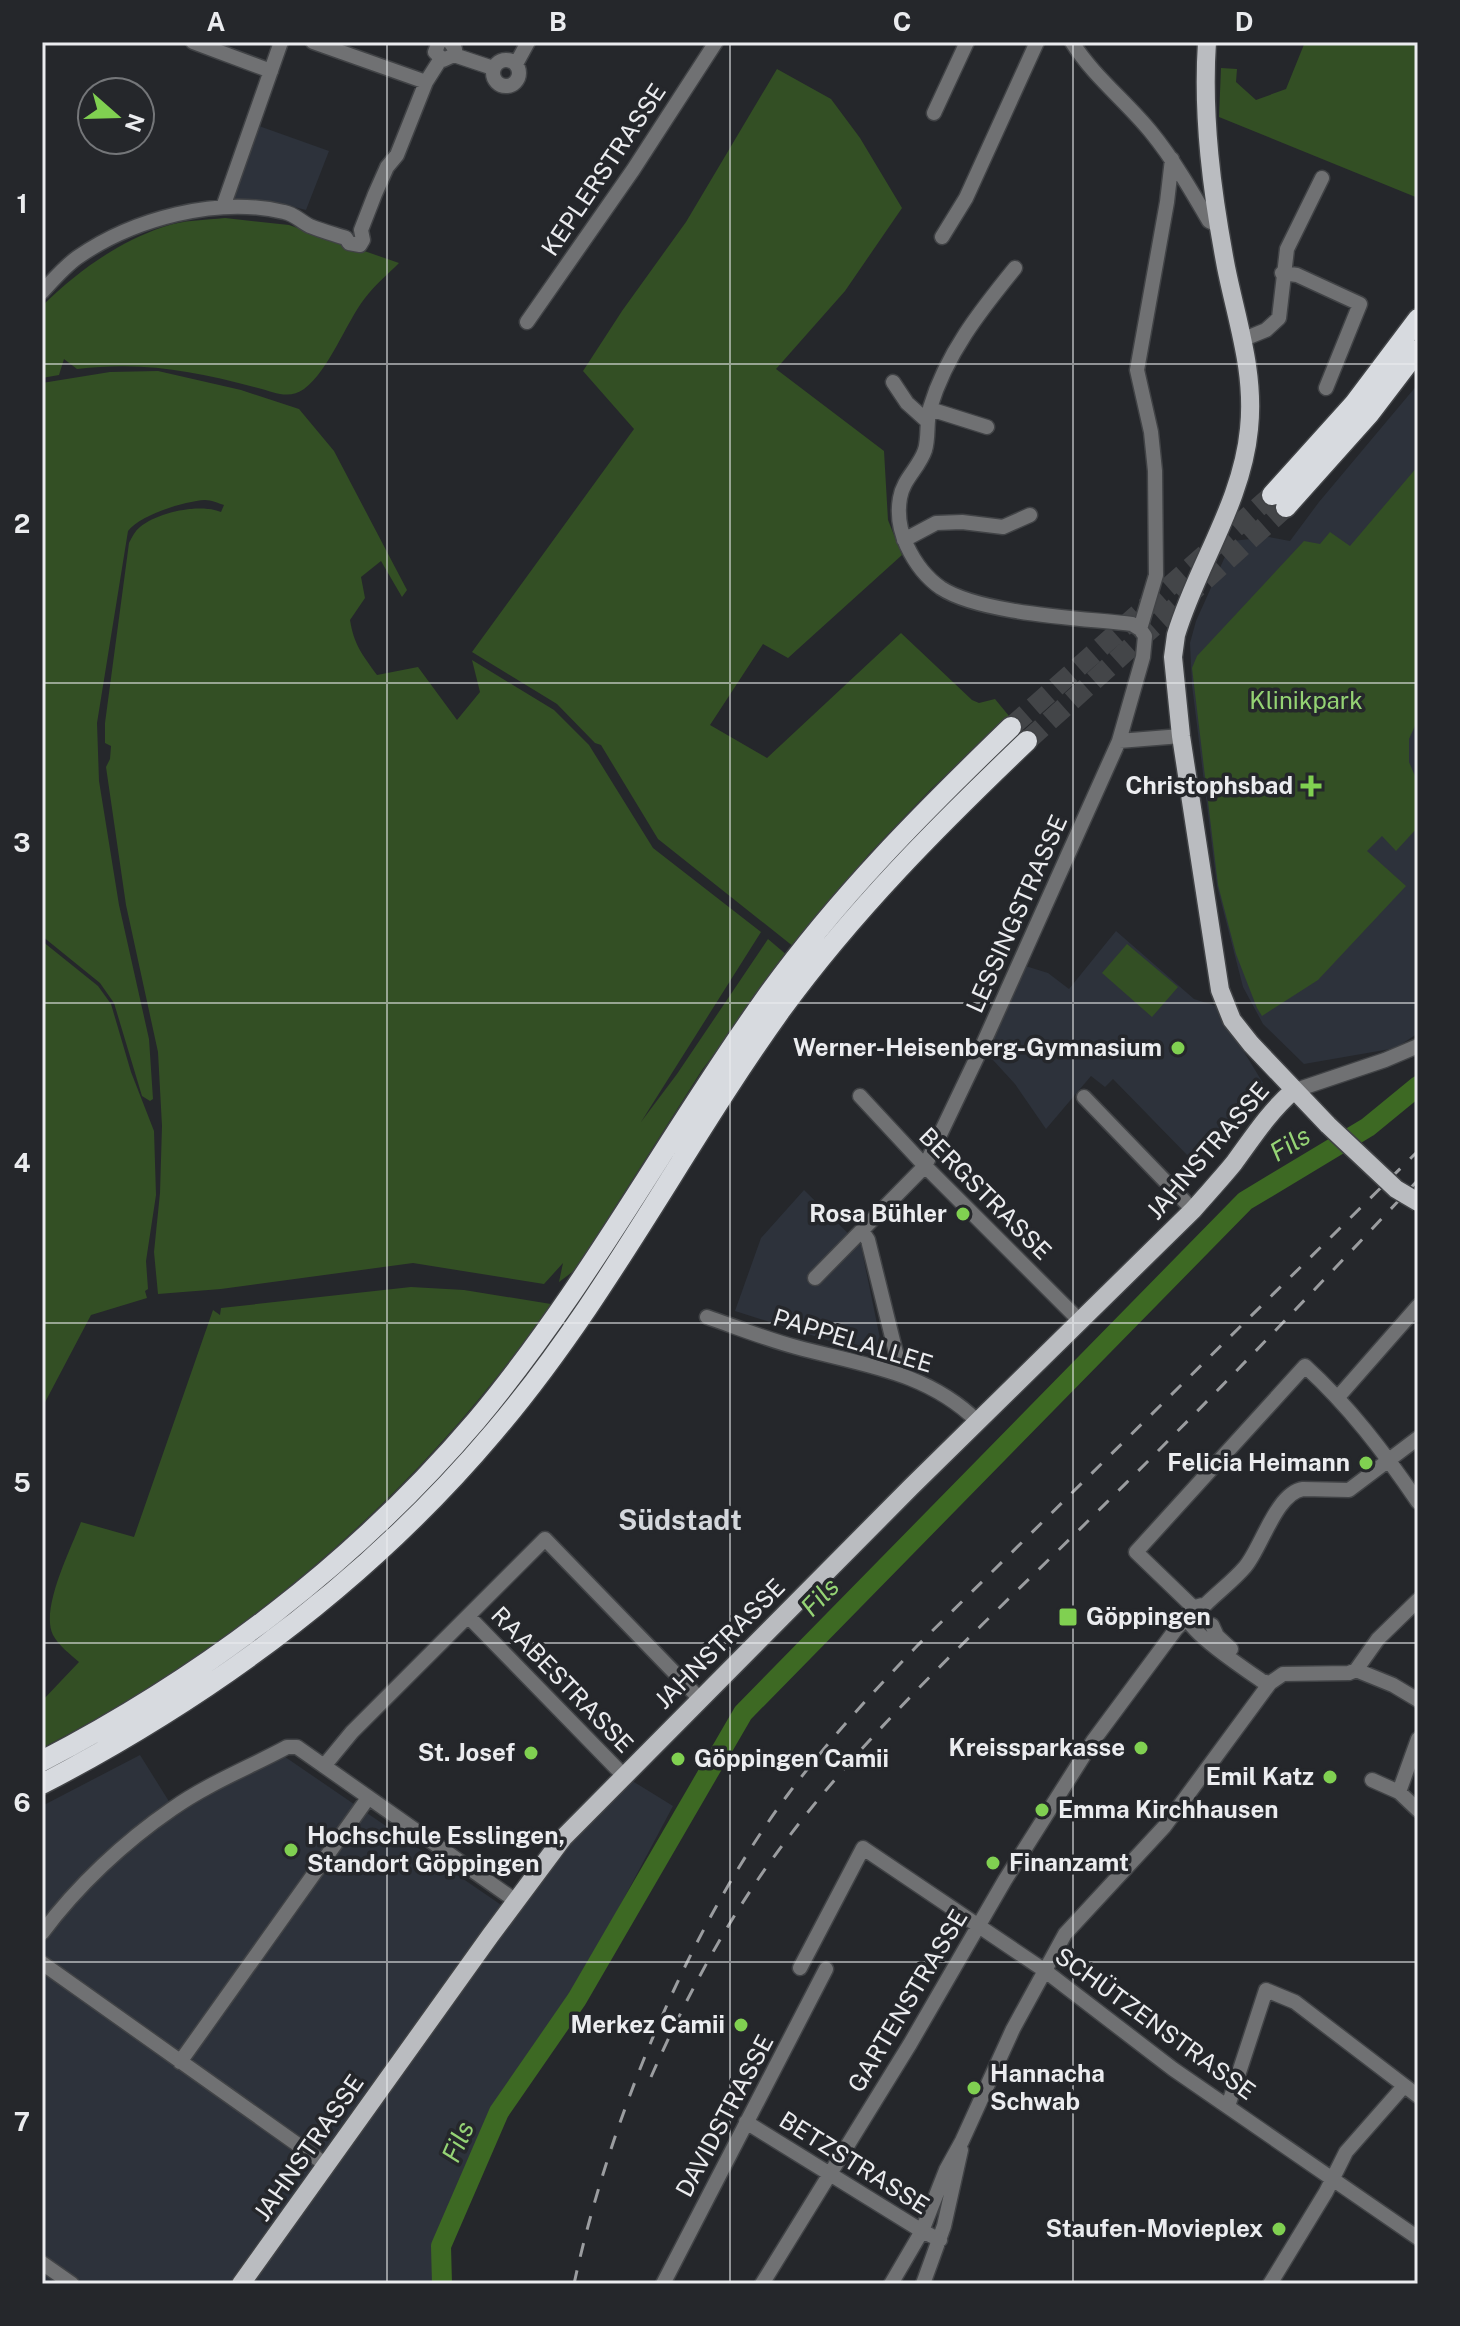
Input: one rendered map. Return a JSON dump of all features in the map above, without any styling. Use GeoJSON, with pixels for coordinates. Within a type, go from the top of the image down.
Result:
{"type":"FeatureCollection","features":[{"type":"Feature","properties":{"kind":"highway"},"geometry":{"type":"LineString","coordinates":[[1418,319],[1279,501],[1370,413],[1418,350]]}},
{"type":"Feature","properties":{"kind":"highway"},"geometry":{"type":"LineString","coordinates":[[42,1761],[84,1740],[186,1678],[283,1608],[348,1552],[444,1457],[478,1418],[554,1318],[710,1078],[806,945],[880,857],[1011,727]]}},
{"type":"Feature","properties":{"kind":"highway"},"geometry":{"type":"LineString","coordinates":[[42,1784],[95,1756],[210,1686],[296,1623],[380,1551],[451,1482],[496,1430],[578,1322],[727,1088],[812,971],[894,872],[1027,741]]}},
{"type":"Feature","properties":{"kind":"main road"},"geometry":{"type":"LineString","coordinates":[[1207,42],[1205,109],[1219,226],[1244,339],[1251,403],[1241,472],[1176,635],[1173,657],[1181,736],[1220,990],[1232,1020],[1293,1091],[1396,1189],[1418,1202]]}},
{"type":"Feature","properties":{"kind":"main road","name":"JAHNSTRASSE"},"geometry":{"type":"LineString","coordinates":[[241,2284],[563,1838],[977,1421],[1193,1210],[1233,1164],[1254,1131],[1293,1091]]}},
{"type":"Feature","properties":{"kind":"street"},"geometry":{"type":"LineString","coordinates":[[193,42],[271,71]]}},
{"type":"Feature","properties":{"kind":"street"},"geometry":{"type":"LineString","coordinates":[[223,207],[281,42]]}},
{"type":"Feature","properties":{"kind":"street"},"geometry":{"type":"LineString","coordinates":[[313,42],[426,82]]}},
{"type":"Feature","properties":{"kind":"street"},"geometry":{"type":"LineString","coordinates":[[439,42],[435,52],[448,52],[493,68]]}},
{"type":"Feature","properties":{"kind":"street"},"geometry":{"type":"LineString","coordinates":[[516,64],[528,42]]}},
{"type":"Feature","properties":{"kind":"street","name":"KEPLERSTRASSE"},"geometry":{"type":"LineString","coordinates":[[527,322],[633,170],[716,42]]}},
{"type":"Feature","properties":{"kind":"street"},"geometry":{"type":"LineString","coordinates":[[934,113],[967,42]]}},
{"type":"Feature","properties":{"kind":"street"},"geometry":{"type":"LineString","coordinates":[[942,237],[970,190],[1037,42]]}},
{"type":"Feature","properties":{"kind":"street"},"geometry":{"type":"LineString","coordinates":[[1072,42],[1150,131],[1172,159],[1209,221],[1219,226]]}},
{"type":"Feature","properties":{"kind":"street"},"geometry":{"type":"LineString","coordinates":[[42,292],[76,259],[118,234],[172,214],[223,207],[281,211],[294,215],[307,225],[360,245],[363,240],[361,230],[387,167],[397,155],[426,82],[448,52]]}},
{"type":"Feature","properties":{"kind":"street"},"geometry":{"type":"LineString","coordinates":[[504,60],[516,64],[518,80],[508,86],[496,82],[493,68],[504,60]]}},
{"type":"Feature","properties":{"kind":"street","name":"LESSINGSTRASSE"},"geometry":{"type":"LineString","coordinates":[[815,1278],[925,1166],[1119,741],[1143,657],[1145,636],[1140,629],[1156,575],[1152,435],[1137,370],[1172,159]]}},
{"type":"Feature","properties":{"kind":"street"},"geometry":{"type":"LineString","coordinates":[[1244,339],[1266,330],[1279,318],[1287,249],[1322,178]]}},
{"type":"Feature","properties":{"kind":"street"},"geometry":{"type":"LineString","coordinates":[[1015,268],[967,329],[948,363],[928,415],[925,449],[905,483],[899,502],[898,519],[904,540],[917,566],[939,587],[962,599],[985,605],[1132,624],[1140,629]]}},
{"type":"Feature","properties":{"kind":"street"},"geometry":{"type":"LineString","coordinates":[[1282,273],[1297,275],[1360,304],[1326,388]]}},
{"type":"Feature","properties":{"kind":"street"},"geometry":{"type":"LineString","coordinates":[[893,382],[907,403],[928,415],[987,427]]}},
{"type":"Feature","properties":{"kind":"street"},"geometry":{"type":"LineString","coordinates":[[904,540],[936,523],[962,522],[1003,527],[1030,515]]}},
{"type":"Feature","properties":{"kind":"street"},"geometry":{"type":"LineString","coordinates":[[1119,741],[1181,736]]}},
{"type":"Feature","properties":{"kind":"street"},"geometry":{"type":"LineString","coordinates":[[1293,1091],[1418,1046]]}},
{"type":"Feature","properties":{"kind":"street","name":"BERGSTRASSE"},"geometry":{"type":"LineString","coordinates":[[860,1096],[925,1166],[1080,1321]]}},
{"type":"Feature","properties":{"kind":"street"},"geometry":{"type":"LineString","coordinates":[[1084,1097],[1193,1210]]}},
{"type":"Feature","properties":{"kind":"street"},"geometry":{"type":"LineString","coordinates":[[862,1231],[868,1240],[897,1357],[896,1373]]}},
{"type":"Feature","properties":{"kind":"street"},"geometry":{"type":"LineString","coordinates":[[1339,1396],[1414,1311]]}},
{"type":"Feature","properties":{"kind":"street","name":"PAPPELALLEE"},"geometry":{"type":"LineString","coordinates":[[707,1317],[792,1346],[896,1373],[949,1396],[977,1421]]}},
{"type":"Feature","properties":{"kind":"street"},"geometry":{"type":"LineString","coordinates":[[1206,1629],[1213,1613],[1195,1610],[1136,1552],[1305,1366],[1339,1396],[1389,1459],[1418,1502]]}},
{"type":"Feature","properties":{"kind":"street","name":"GARTENSTRASSE"},"geometry":{"type":"LineString","coordinates":[[762,2284],[1093,1741],[1176,1629],[1248,1564],[1288,1497],[1303,1489],[1349,1490],[1418,1438]]}},
{"type":"Feature","properties":{"kind":"street"},"geometry":{"type":"LineString","coordinates":[[324,1766],[352,1732],[545,1539],[700,1699]]}},
{"type":"Feature","properties":{"kind":"street"},"geometry":{"type":"LineString","coordinates":[[891,2284],[922,2231],[946,2170],[1013,2029],[1065,1934],[1174,1814],[1270,1683],[1283,1674],[1349,1673],[1356,1670],[1378,1639],[1418,1600]]}},
{"type":"Feature","properties":{"kind":"street"},"geometry":{"type":"LineString","coordinates":[[1195,1610],[1192,1629],[1206,1629],[1266,1676],[1270,1683]]}},
{"type":"Feature","properties":{"kind":"street","name":"RAABESTRASSE"},"geometry":{"type":"LineString","coordinates":[[468,1616],[623,1775]]}},
{"type":"Feature","properties":{"kind":"street"},"geometry":{"type":"LineString","coordinates":[[1356,1670],[1393,1685],[1418,1700]]}},
{"type":"Feature","properties":{"kind":"street"},"geometry":{"type":"LineString","coordinates":[[1399,1792],[1418,1739]]}},
{"type":"Feature","properties":{"kind":"street"},"geometry":{"type":"LineString","coordinates":[[42,1933],[73,1896],[127,1843],[175,1807],[287,1747],[297,1747],[516,1901]]}},
{"type":"Feature","properties":{"kind":"street"},"geometry":{"type":"LineString","coordinates":[[1372,1780],[1399,1792],[1418,1810]]}},
{"type":"Feature","properties":{"kind":"street"},"geometry":{"type":"LineString","coordinates":[[180,2062],[368,1798]]}},
{"type":"Feature","properties":{"kind":"street","name":"SCHÜTZENSTRASSE"},"geometry":{"type":"LineString","coordinates":[[800,1968],[863,1848],[1044,1970],[1136,2043],[1418,2238]]}},
{"type":"Feature","properties":{"kind":"street"},"geometry":{"type":"LineString","coordinates":[[42,1963],[325,2164]]}},
{"type":"Feature","properties":{"kind":"street","name":"DAVIDSTRASSE"},"geometry":{"type":"LineString","coordinates":[[663,2284],[826,1969]]}},
{"type":"Feature","properties":{"kind":"street"},"geometry":{"type":"LineString","coordinates":[[1228,2106],[1266,1990],[1295,2002],[1418,2096]]}},
{"type":"Feature","properties":{"kind":"street"},"geometry":{"type":"LineString","coordinates":[[1270,2284],[1346,2152],[1404,2086]]}},
{"type":"Feature","properties":{"kind":"street","name":"BETZSTRASSE"},"geometry":{"type":"LineString","coordinates":[[746,2122],[940,2240]]}},
{"type":"Feature","properties":{"kind":"street"},"geometry":{"type":"LineString","coordinates":[[923,2284],[940,2240],[962,2141]]}},
{"type":"Feature","properties":{"kind":"street"},"geometry":{"type":"LineString","coordinates":[[42,2263],[72,2284]]}},
{"type":"Feature","properties":{"kind":"shaded area"},"geometry":{"type":"Polygon","coordinates":[[[259,126],[329,151],[306,210],[232,199],[259,126]]]}},
{"type":"Feature","properties":{"kind":"shaded area","name":"Klinikpark"},"geometry":{"type":"Polygon","coordinates":[[[1418,384],[1418,1033],[1396,1048],[1304,1064],[1263,1024],[1243,987],[1217,886],[1192,685],[1190,643],[1196,621],[1232,541],[1269,537],[1290,541],[1418,384]]]}},
{"type":"Feature","properties":{"kind":"shaded area"},"geometry":{"type":"Polygon","coordinates":[[[1116,931],[1194,999],[1216,1006],[1263,1083],[1190,1158],[1113,1079],[1105,1087],[1091,1076],[1046,1129],[1015,1084],[993,1060],[979,1053],[1019,964],[1048,973],[1069,989],[1116,931]]]}},
{"type":"Feature","properties":{"kind":"shaded area"},"geometry":{"type":"Polygon","coordinates":[[[804,1190],[861,1246],[882,1348],[871,1354],[735,1311],[761,1238],[804,1190]]]}},
{"type":"Feature","properties":{"kind":"shaded area"},"geometry":{"type":"Polygon","coordinates":[[[275,1750],[510,1911],[626,1777],[673,1806],[438,2248],[437,2284],[42,2284],[42,1806],[140,1755],[170,1803],[275,1750]]]}},
{"type":"Feature","properties":{"kind":"green space"},"geometry":{"type":"Polygon","coordinates":[[[1305,42],[1418,42],[1418,198],[1219,117],[1221,68],[1237,69],[1236,82],[1256,100],[1286,89],[1305,42]]]}},
{"type":"Feature","properties":{"kind":"green space"},"geometry":{"type":"Polygon","coordinates":[[[777,69],[831,99],[860,138],[902,208],[845,291],[776,369],[884,451],[888,520],[902,555],[788,658],[763,644],[710,725],[767,758],[901,633],[972,700],[979,703],[995,699],[1009,716],[930,790],[868,855],[794,947],[658,839],[601,745],[595,743],[557,704],[472,652],[634,429],[583,371],[686,222],[777,69]]]}},
{"type":"Feature","properties":{"kind":"green space"},"geometry":{"type":"Polygon","coordinates":[[[225,218],[289,225],[399,263],[365,298],[322,370],[304,389],[293,394],[281,394],[212,377],[147,367],[77,369],[64,359],[59,375],[42,378],[42,306],[55,294],[83,270],[129,241],[178,223],[225,218]]]}},
{"type":"Feature","properties":{"kind":"green space"},"geometry":{"type":"Polygon","coordinates":[[[158,371],[241,390],[299,409],[334,451],[407,590],[402,597],[381,561],[361,577],[365,598],[350,620],[356,643],[377,675],[418,667],[457,720],[480,692],[472,660],[554,710],[589,745],[653,848],[761,932],[641,1122],[768,939],[788,956],[702,1070],[575,1270],[559,1282],[563,1263],[544,1284],[413,1263],[221,1289],[158,1294],[154,1252],[162,1126],[158,1052],[126,905],[106,767],[111,746],[105,743],[105,723],[131,539],[140,527],[157,517],[179,510],[202,508],[221,512],[224,505],[205,500],[186,503],[152,514],[128,531],[97,723],[99,781],[119,905],[149,1039],[153,1099],[150,1101],[142,1096],[114,1003],[100,983],[42,936],[42,383],[110,372],[158,371]]]}},
{"type":"Feature","properties":{"kind":"green space","name":"Klinikpark"},"geometry":{"type":"Polygon","coordinates":[[[1418,466],[1418,719],[1409,739],[1409,762],[1418,783],[1418,827],[1396,851],[1382,836],[1367,851],[1406,886],[1318,980],[1262,1016],[1236,954],[1218,885],[1192,668],[1197,656],[1304,541],[1320,544],[1330,532],[1350,546],[1418,466]]]}},
{"type":"Feature","properties":{"kind":"green space"},"geometry":{"type":"Polygon","coordinates":[[[42,941],[98,986],[111,1004],[131,1072],[154,1131],[156,1195],[146,1261],[147,1298],[91,1315],[42,1408],[42,941]]]}},
{"type":"Feature","properties":{"kind":"green space"},"geometry":{"type":"Polygon","coordinates":[[[1127,944],[1178,987],[1152,1017],[1102,973],[1127,944]]]}},
{"type":"Feature","properties":{"kind":"green space"},"geometry":{"type":"Polygon","coordinates":[[[411,1287],[464,1290],[551,1304],[500,1373],[445,1438],[386,1500],[324,1558],[258,1612],[188,1662],[117,1707],[42,1748],[42,1701],[79,1662],[55,1639],[50,1624],[50,1610],[64,1563],[81,1522],[134,1537],[213,1310],[220,1315],[221,1308],[411,1287]]]}},
{"type":"Feature","properties":{"kind":"waterway","name":"Fils"},"geometry":{"type":"LineString","coordinates":[[442,2284],[441,2246],[499,2112],[577,1999],[743,1713],[1245,1201],[1368,1127],[1418,1086]]}},
{"type":"Feature","properties":{"kind":"tunnel"},"geometry":{"type":"LineString","coordinates":[[1011,727],[1272,495]]}},
{"type":"Feature","properties":{"kind":"tunnel"},"geometry":{"type":"LineString","coordinates":[[1027,741],[1286,507]]}},
{"type":"Feature","properties":{"kind":"railway"},"geometry":{"type":"LineString","coordinates":[[574,2284],[608,2158],[656,2030],[716,1907],[786,1797],[849,1719],[917,1646],[1418,1151]]}},
{"type":"Feature","properties":{"kind":"railway"},"geometry":{"type":"LineString","coordinates":[[651,2077],[676,2022],[734,1916],[768,1865],[843,1770],[883,1725],[1219,1388],[1418,1180]]}},
{"type":"Feature","properties":{"kind":"place","name":"Christophsbad"},"geometry":{"type":"Point","coordinates":[1311,786]}},
{"type":"Feature","properties":{"kind":"place","name":"Werner-Heisenberg-Gymnasium"},"geometry":{"type":"Point","coordinates":[1178,1048]}},
{"type":"Feature","properties":{"kind":"place","name":"Rosa Bühler"},"geometry":{"type":"Point","coordinates":[963,1214]}},
{"type":"Feature","properties":{"kind":"place","name":"Felicia Heimann"},"geometry":{"type":"Point","coordinates":[1366,1463]}},
{"type":"Feature","properties":{"kind":"place","name":"Göppingen"},"geometry":{"type":"Point","coordinates":[1068,1617]}},
{"type":"Feature","properties":{"kind":"place","name":"Kreissparkasse"},"geometry":{"type":"Point","coordinates":[1141,1748]}},
{"type":"Feature","properties":{"kind":"place","name":"St. Josef"},"geometry":{"type":"Point","coordinates":[531,1753]}},
{"type":"Feature","properties":{"kind":"place","name":"Göppingen Camii"},"geometry":{"type":"Point","coordinates":[678,1759]}},
{"type":"Feature","properties":{"kind":"place","name":"Emil Katz"},"geometry":{"type":"Point","coordinates":[1330,1777]}},
{"type":"Feature","properties":{"kind":"place","name":"Emma Kirchhausen"},"geometry":{"type":"Point","coordinates":[1042,1810]}},
{"type":"Feature","properties":{"kind":"place","name":"Hochschule Esslingen, Standort Göppingen"},"geometry":{"type":"Point","coordinates":[291,1850]}},
{"type":"Feature","properties":{"kind":"place","name":"Finanzamt"},"geometry":{"type":"Point","coordinates":[993,1863]}},
{"type":"Feature","properties":{"kind":"place","name":"Merkez Camii"},"geometry":{"type":"Point","coordinates":[741,2025]}},
{"type":"Feature","properties":{"kind":"place","name":"Hannacha Schwab"},"geometry":{"type":"Point","coordinates":[974,2088]}},
{"type":"Feature","properties":{"kind":"place","name":"Staufen-Movieplex"},"geometry":{"type":"Point","coordinates":[1279,2229]}},
{"type":"Feature","properties":{"kind":"district","name":"Südstadt"},"geometry":{"type":"Point","coordinates":[680,1520]}}]}
